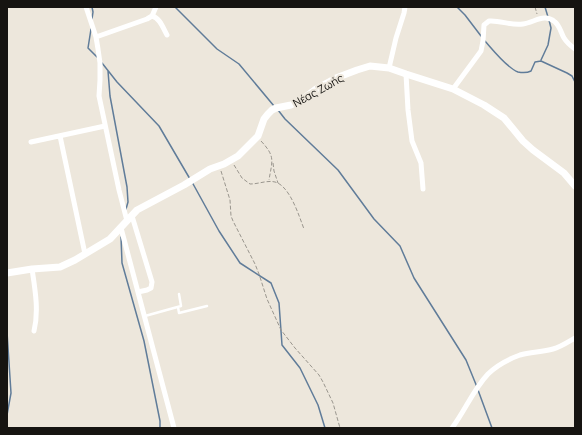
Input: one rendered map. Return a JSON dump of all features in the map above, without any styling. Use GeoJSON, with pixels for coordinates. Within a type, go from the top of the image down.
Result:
{"type":"FeatureCollection","features":[{"type":"Feature","properties":{"kind":"street"},"geometry":{"type":"LineString","coordinates":[[86,7],[96,37],[100,63],[99,96],[119,190],[152,282],[151,288],[138,292]]}},
{"type":"Feature","properties":{"kind":"street"},"geometry":{"type":"LineString","coordinates":[[96,37],[147,19],[152,16],[156,7]]}},
{"type":"Feature","properties":{"kind":"street"},"geometry":{"type":"LineString","coordinates":[[389,68],[396,38],[404,14],[404,7]]}},
{"type":"Feature","properties":{"kind":"street"},"geometry":{"type":"LineString","coordinates":[[152,16],[155,16],[158,19],[167,35]]}},
{"type":"Feature","properties":{"kind":"street"},"geometry":{"type":"LineString","coordinates":[[453,89],[479,54],[483,41],[484,26],[489,21],[521,24],[548,18],[555,21],[565,40],[575,49]]}},
{"type":"Feature","properties":{"kind":"street","name":"Νέας Ζωής"},"geometry":{"type":"LineString","coordinates":[[7,273],[60,267],[75,260],[110,239],[137,210],[243,152],[258,136],[264,119],[276,108],[291,105],[336,78],[370,66],[389,68],[453,89],[500,114],[523,141],[564,173],[575,186]]}},
{"type":"Feature","properties":{"kind":"street"},"geometry":{"type":"LineString","coordinates":[[406,74],[406,93],[410,129],[412,141],[422,163],[423,189]]}},
{"type":"Feature","properties":{"kind":"street"},"geometry":{"type":"LineString","coordinates":[[31,142],[105,126]]}},
{"type":"Feature","properties":{"kind":"street"},"geometry":{"type":"LineString","coordinates":[[60,136],[85,254]]}},
{"type":"Feature","properties":{"kind":"street"},"geometry":{"type":"LineString","coordinates":[[121,228],[174,428]]}},
{"type":"Feature","properties":{"kind":"street"},"geometry":{"type":"LineString","coordinates":[[32,269],[37,309],[34,331]]}},
{"type":"Feature","properties":{"kind":"street"},"geometry":{"type":"LineString","coordinates":[[452,428],[481,383],[488,374],[497,367],[510,359],[521,355],[554,349],[575,338]]}},
{"type":"Feature","properties":{"kind":"lane"},"geometry":{"type":"LineString","coordinates":[[145,316],[181,306],[179,294]]}},
{"type":"Feature","properties":{"kind":"lane"},"geometry":{"type":"LineString","coordinates":[[178,307],[179,313],[207,306]]}},
{"type":"Feature","properties":{"kind":"path"},"geometry":{"type":"LineString","coordinates":[[535,7],[538,19]]}},
{"type":"Feature","properties":{"kind":"path"},"geometry":{"type":"LineString","coordinates":[[258,136],[270,152],[278,183]]}},
{"type":"Feature","properties":{"kind":"path"},"geometry":{"type":"LineString","coordinates":[[229,161],[233,164],[242,178],[250,184],[274,182],[285,187],[304,229]]}},
{"type":"Feature","properties":{"kind":"path"},"geometry":{"type":"LineString","coordinates":[[269,182],[272,161]]}},
{"type":"Feature","properties":{"kind":"path"},"geometry":{"type":"LineString","coordinates":[[218,165],[230,200],[231,216],[255,264],[275,318],[295,348],[323,382],[333,403],[340,428]]}},
{"type":"Feature","properties":{"kind":"waterway"},"geometry":{"type":"LineString","coordinates":[[92,7],[92,19]]}},
{"type":"Feature","properties":{"kind":"waterway"},"geometry":{"type":"LineString","coordinates":[[175,7],[217,49],[239,64],[274,106]]}},
{"type":"Feature","properties":{"kind":"waterway"},"geometry":{"type":"LineString","coordinates":[[457,7],[481,36]]}},
{"type":"Feature","properties":{"kind":"waterway"},"geometry":{"type":"LineString","coordinates":[[545,7],[548,17]]}},
{"type":"Feature","properties":{"kind":"waterway"},"geometry":{"type":"LineString","coordinates":[[541,60],[548,45],[551,28],[549,20]]}},
{"type":"Feature","properties":{"kind":"waterway"},"geometry":{"type":"LineString","coordinates":[[91,29],[88,48],[97,57]]}},
{"type":"Feature","properties":{"kind":"waterway"},"geometry":{"type":"LineString","coordinates":[[485,41],[505,63],[518,72],[525,73],[531,71],[535,62],[541,61],[572,76],[575,82]]}},
{"type":"Feature","properties":{"kind":"waterway"},"geometry":{"type":"LineString","coordinates":[[102,63],[117,82],[159,126],[190,179]]}},
{"type":"Feature","properties":{"kind":"waterway"},"geometry":{"type":"LineString","coordinates":[[108,71],[110,96],[127,187],[128,202],[126,209]]}},
{"type":"Feature","properties":{"kind":"waterway"},"geometry":{"type":"LineString","coordinates":[[278,110],[285,119],[338,170],[374,219],[400,246],[414,278],[466,360],[477,387]]}},
{"type":"Feature","properties":{"kind":"waterway"},"geometry":{"type":"LineString","coordinates":[[192,182],[219,231],[240,263],[271,283],[279,303],[282,345],[300,368],[318,405],[325,428]]}},
{"type":"Feature","properties":{"kind":"waterway"},"geometry":{"type":"LineString","coordinates":[[121,237],[122,263],[144,341],[160,421],[160,428]]}},
{"type":"Feature","properties":{"kind":"waterway"},"geometry":{"type":"LineString","coordinates":[[7,332],[11,393],[7,415]]}},
{"type":"Feature","properties":{"kind":"waterway"},"geometry":{"type":"LineString","coordinates":[[478,390],[492,428]]}}]}
